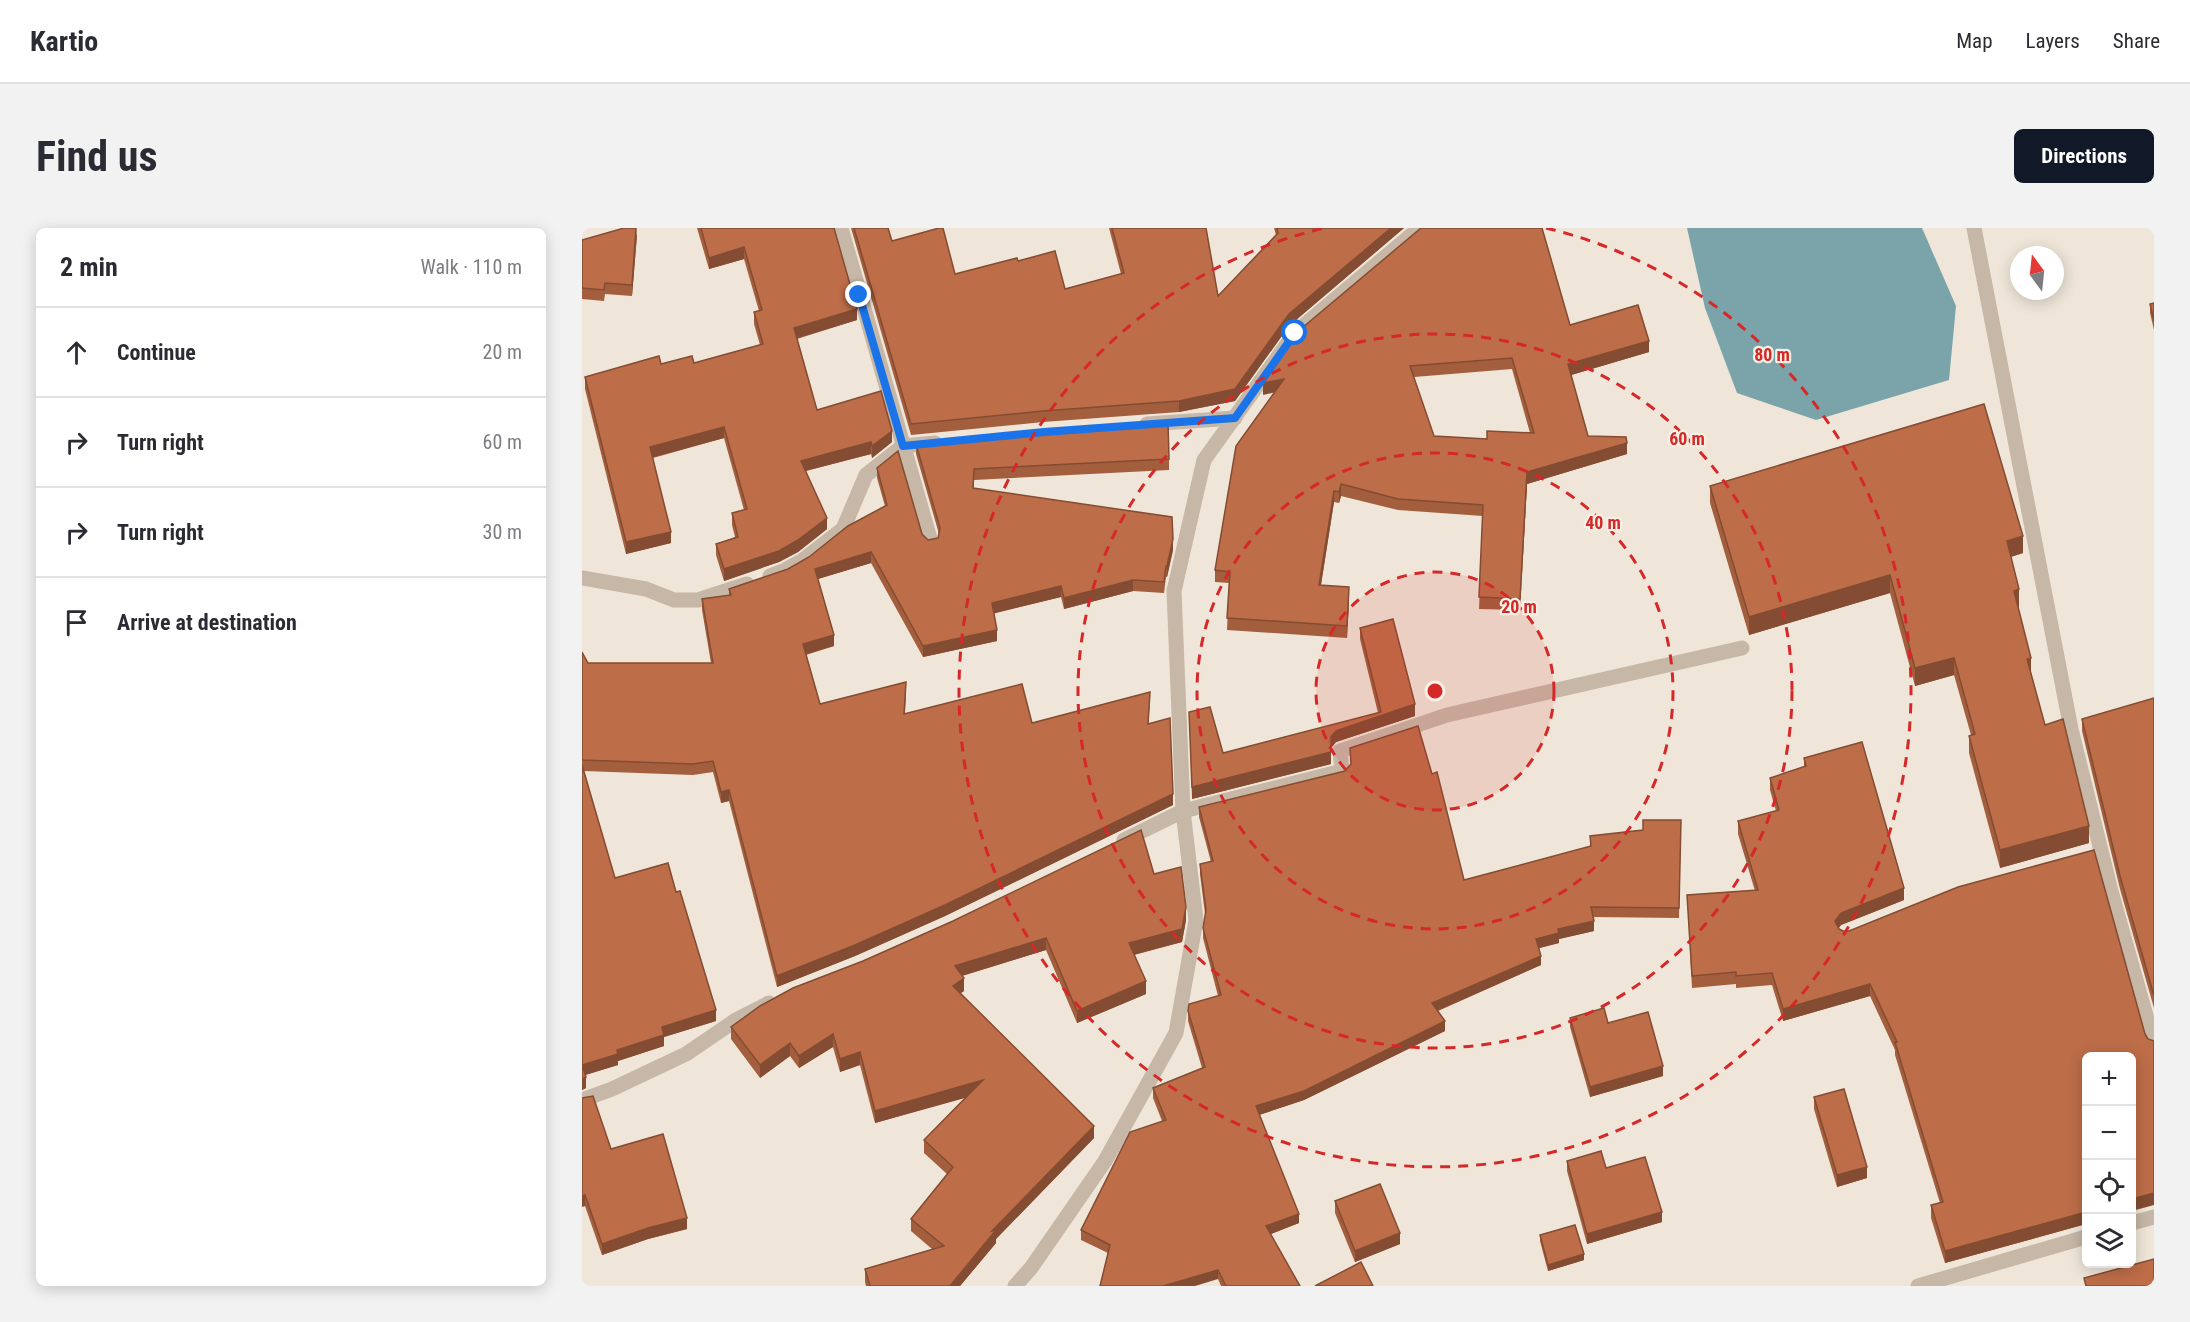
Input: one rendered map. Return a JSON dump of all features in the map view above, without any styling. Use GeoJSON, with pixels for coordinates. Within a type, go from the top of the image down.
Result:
{"type":"FeatureCollection","features":[{"type":"Feature","properties":{"kind":"street"},"geometry":{"type":"LineString","coordinates":[[841,228],[931,542]]}},
{"type":"Feature","properties":{"kind":"street"},"geometry":{"type":"LineString","coordinates":[[1015,1286],[1031,1268],[1105,1161],[1176,1033],[1196,920],[1183,810],[1174,591],[1204,460],[1295,333],[1416,231],[1424,228]]}},
{"type":"Feature","properties":{"kind":"street"},"geometry":{"type":"LineString","coordinates":[[1974,228],[2095,851],[2154,1044]]}},
{"type":"Feature","properties":{"kind":"street"},"geometry":{"type":"LineString","coordinates":[[1127,426],[1235,418]]}},
{"type":"Feature","properties":{"kind":"street"},"geometry":{"type":"LineString","coordinates":[[582,578],[646,590],[674,600],[698,600],[783,571],[803,560],[843,529],[866,475],[903,446],[950,441]]}},
{"type":"Feature","properties":{"kind":"street"},"geometry":{"type":"LineString","coordinates":[[1110,847],[1183,810],[1342,771],[1340,751],[1447,715],[1742,648]]}},
{"type":"Feature","properties":{"kind":"street"},"geometry":{"type":"LineString","coordinates":[[582,1100],[612,1089],[686,1054],[736,1020],[781,997]]}},
{"type":"Feature","properties":{"kind":"street"},"geometry":{"type":"LineString","coordinates":[[2136,1222],[2154,1217]]}},
{"type":"Feature","properties":{"kind":"street"},"geometry":{"type":"LineString","coordinates":[[1918,1286],[2082,1238]]}},
{"type":"Feature","properties":{"kind":"water"},"geometry":{"type":"Polygon","coordinates":[[[1687,228],[1922,228],[1956,306],[1949,380],[1816,420],[1737,393],[1705,308],[1687,228]]]}},
{"type":"Feature","properties":{"kind":"building"},"geometry":{"type":"Polygon","coordinates":[[[624,228],[636,228],[632,285],[605,283],[604,290],[582,288],[582,240],[624,228]]]}},
{"type":"Feature","properties":{"kind":"building"},"geometry":{"type":"Polygon","coordinates":[[[701,228],[834,228],[857,309],[794,328],[817,410],[881,391],[892,431],[872,446],[871,442],[801,461],[827,518],[779,551],[724,569],[716,544],[738,537],[732,513],[747,509],[724,427],[650,447],[671,532],[626,542],[585,377],[659,356],[661,364],[692,356],[694,363],[763,344],[754,312],[762,310],[744,247],[709,258],[701,228]]]}},
{"type":"Feature","properties":{"kind":"building"},"geometry":{"type":"Polygon","coordinates":[[[854,228],[888,228],[892,241],[943,228],[955,274],[1055,251],[1065,289],[1124,273],[1112,228],[1206,228],[1218,296],[1278,233],[1277,228],[1391,228],[1289,314],[1235,389],[1179,401],[911,424],[854,228]]]}},
{"type":"Feature","properties":{"kind":"building"},"geometry":{"type":"Polygon","coordinates":[[[1421,228],[1542,228],[1570,325],[1638,305],[1649,341],[1568,364],[1588,436],[1626,437],[1627,443],[1527,472],[1520,599],[1479,597],[1483,505],[1398,499],[1341,484],[1339,492],[1334,491],[1319,585],[1349,587],[1347,626],[1227,618],[1230,572],[1215,570],[1236,446],[1284,379],[1263,383],[1302,328],[1421,228]],[[1512,358],[1410,366],[1434,436],[1487,439],[1487,431],[1534,433],[1512,358]]]}},
{"type":"Feature","properties":{"kind":"building"},"geometry":{"type":"Polygon","coordinates":[[[2154,303],[2154,321],[2150,304],[2154,303]]]}},
{"type":"Feature","properties":{"kind":"building"},"geometry":{"type":"Polygon","coordinates":[[[1984,404],[2023,536],[2007,541],[2019,589],[2014,591],[2031,658],[2027,659],[2045,725],[2063,719],[2089,826],[2000,850],[1969,736],[1975,734],[1954,658],[1915,668],[1890,575],[1749,617],[1710,486],[1984,404]]]}},
{"type":"Feature","properties":{"kind":"building"},"geometry":{"type":"Polygon","coordinates":[[[1168,422],[1169,459],[974,469],[973,488],[1172,517],[1173,539],[1164,582],[1133,580],[1064,598],[1061,586],[992,603],[997,630],[923,646],[871,552],[815,569],[834,635],[803,644],[820,704],[906,682],[904,714],[1022,684],[1032,723],[1150,692],[1148,724],[1170,718],[1173,794],[945,905],[855,945],[777,976],[729,790],[721,792],[713,761],[693,764],[582,760],[582,652],[588,663],[713,663],[702,599],[731,595],[729,589],[788,569],[809,557],[848,526],[887,505],[877,468],[898,451],[922,534],[928,540],[938,538],[940,528],[916,444],[1168,422]]]}},
{"type":"Feature","properties":{"kind":"building"},"geometry":{"type":"Polygon","coordinates":[[[1393,619],[1415,704],[1336,731],[1331,737],[1331,752],[1192,787],[1189,712],[1210,707],[1223,753],[1381,712],[1360,628],[1393,619]]]}},
{"type":"Feature","properties":{"kind":"building"},"geometry":{"type":"Polygon","coordinates":[[[2154,698],[2154,996],[2120,876],[2082,719],[2154,698]]]}},
{"type":"Feature","properties":{"kind":"building"},"geometry":{"type":"Polygon","coordinates":[[[1418,726],[1432,774],[1437,772],[1464,880],[1591,846],[1590,836],[1643,830],[1643,820],[1681,820],[1679,908],[1591,907],[1594,921],[1558,929],[1559,933],[1536,939],[1541,956],[1432,1003],[1445,1021],[1304,1091],[1256,1106],[1299,1214],[1266,1226],[1300,1286],[1226,1286],[1218,1270],[1163,1286],[1100,1286],[1110,1245],[1081,1230],[1130,1132],[1166,1120],[1153,1088],[1205,1067],[1188,1011],[1189,1004],[1221,995],[1203,928],[1206,910],[1200,864],[1213,861],[1199,807],[1345,771],[1351,764],[1350,748],[1418,726]]]}},
{"type":"Feature","properties":{"kind":"building"},"geometry":{"type":"Polygon","coordinates":[[[1862,742],[1904,888],[1841,913],[1835,921],[1839,929],[1843,931],[1849,931],[1958,887],[2094,850],[2145,1034],[2148,1039],[2154,1041],[2154,1193],[2136,1198],[2136,1052],[2082,1052],[2082,1213],[1945,1251],[1931,1205],[1943,1202],[1895,1042],[1897,1042],[1870,984],[1783,1009],[1772,973],[1736,976],[1736,972],[1692,976],[1687,895],[1758,890],[1738,821],[1779,810],[1770,778],[1806,766],[1804,758],[1862,742]]]}},
{"type":"Feature","properties":{"kind":"building"},"geometry":{"type":"Polygon","coordinates":[[[582,765],[615,878],[668,863],[676,892],[680,891],[716,1010],[662,1027],[664,1035],[617,1050],[618,1054],[582,1065],[582,765]]]}},
{"type":"Feature","properties":{"kind":"building"},"geometry":{"type":"Polygon","coordinates":[[[1141,830],[1154,874],[1181,867],[1186,907],[1182,929],[1129,943],[1146,981],[1077,1011],[1046,938],[955,966],[964,978],[953,986],[1094,1126],[992,1231],[996,1230],[950,1286],[870,1286],[865,1269],[944,1246],[911,1219],[953,1167],[924,1140],[983,1080],[875,1111],[860,1052],[840,1059],[833,1034],[799,1056],[790,1043],[760,1065],[731,1027],[760,1006],[793,988],[863,961],[953,921],[1141,830]]]}},
{"type":"Feature","properties":{"kind":"building"},"geometry":{"type":"Polygon","coordinates":[[[1604,1008],[1608,1023],[1648,1012],[1663,1066],[1590,1087],[1570,1018],[1604,1008]]]}},
{"type":"Feature","properties":{"kind":"building"},"geometry":{"type":"Polygon","coordinates":[[[582,1065],[586,1077],[582,1079],[582,1065]]]}},
{"type":"Feature","properties":{"kind":"building"},"geometry":{"type":"Polygon","coordinates":[[[1844,1089],[1867,1167],[1837,1175],[1814,1097],[1844,1089]]]}},
{"type":"Feature","properties":{"kind":"building"},"geometry":{"type":"Polygon","coordinates":[[[593,1096],[611,1149],[663,1134],[687,1218],[648,1228],[602,1244],[585,1195],[582,1196],[582,1098],[593,1096]]]}},
{"type":"Feature","properties":{"kind":"building"},"geometry":{"type":"Polygon","coordinates":[[[1601,1151],[1606,1168],[1645,1157],[1662,1212],[1587,1234],[1567,1161],[1601,1151]]]}},
{"type":"Feature","properties":{"kind":"building"},"geometry":{"type":"Polygon","coordinates":[[[1380,1184],[1400,1233],[1355,1251],[1335,1201],[1380,1184]]]}},
{"type":"Feature","properties":{"kind":"building"},"geometry":{"type":"Polygon","coordinates":[[[1575,1225],[1584,1254],[1548,1265],[1540,1235],[1575,1225]]]}},
{"type":"Feature","properties":{"kind":"building"},"geometry":{"type":"Polygon","coordinates":[[[2154,1259],[2154,1286],[2086,1286],[2084,1278],[2121,1268],[2136,1268],[2136,1264],[2154,1259]]]}},
{"type":"Feature","properties":{"kind":"building"},"geometry":{"type":"Polygon","coordinates":[[[1361,1262],[1373,1286],[1315,1286],[1361,1262]]]}},
{"type":"Feature","properties":{"kind":"route"},"geometry":{"type":"LineString","coordinates":[[859,295],[903,446],[1044,432],[1235,418],[1295,333]]}}]}
